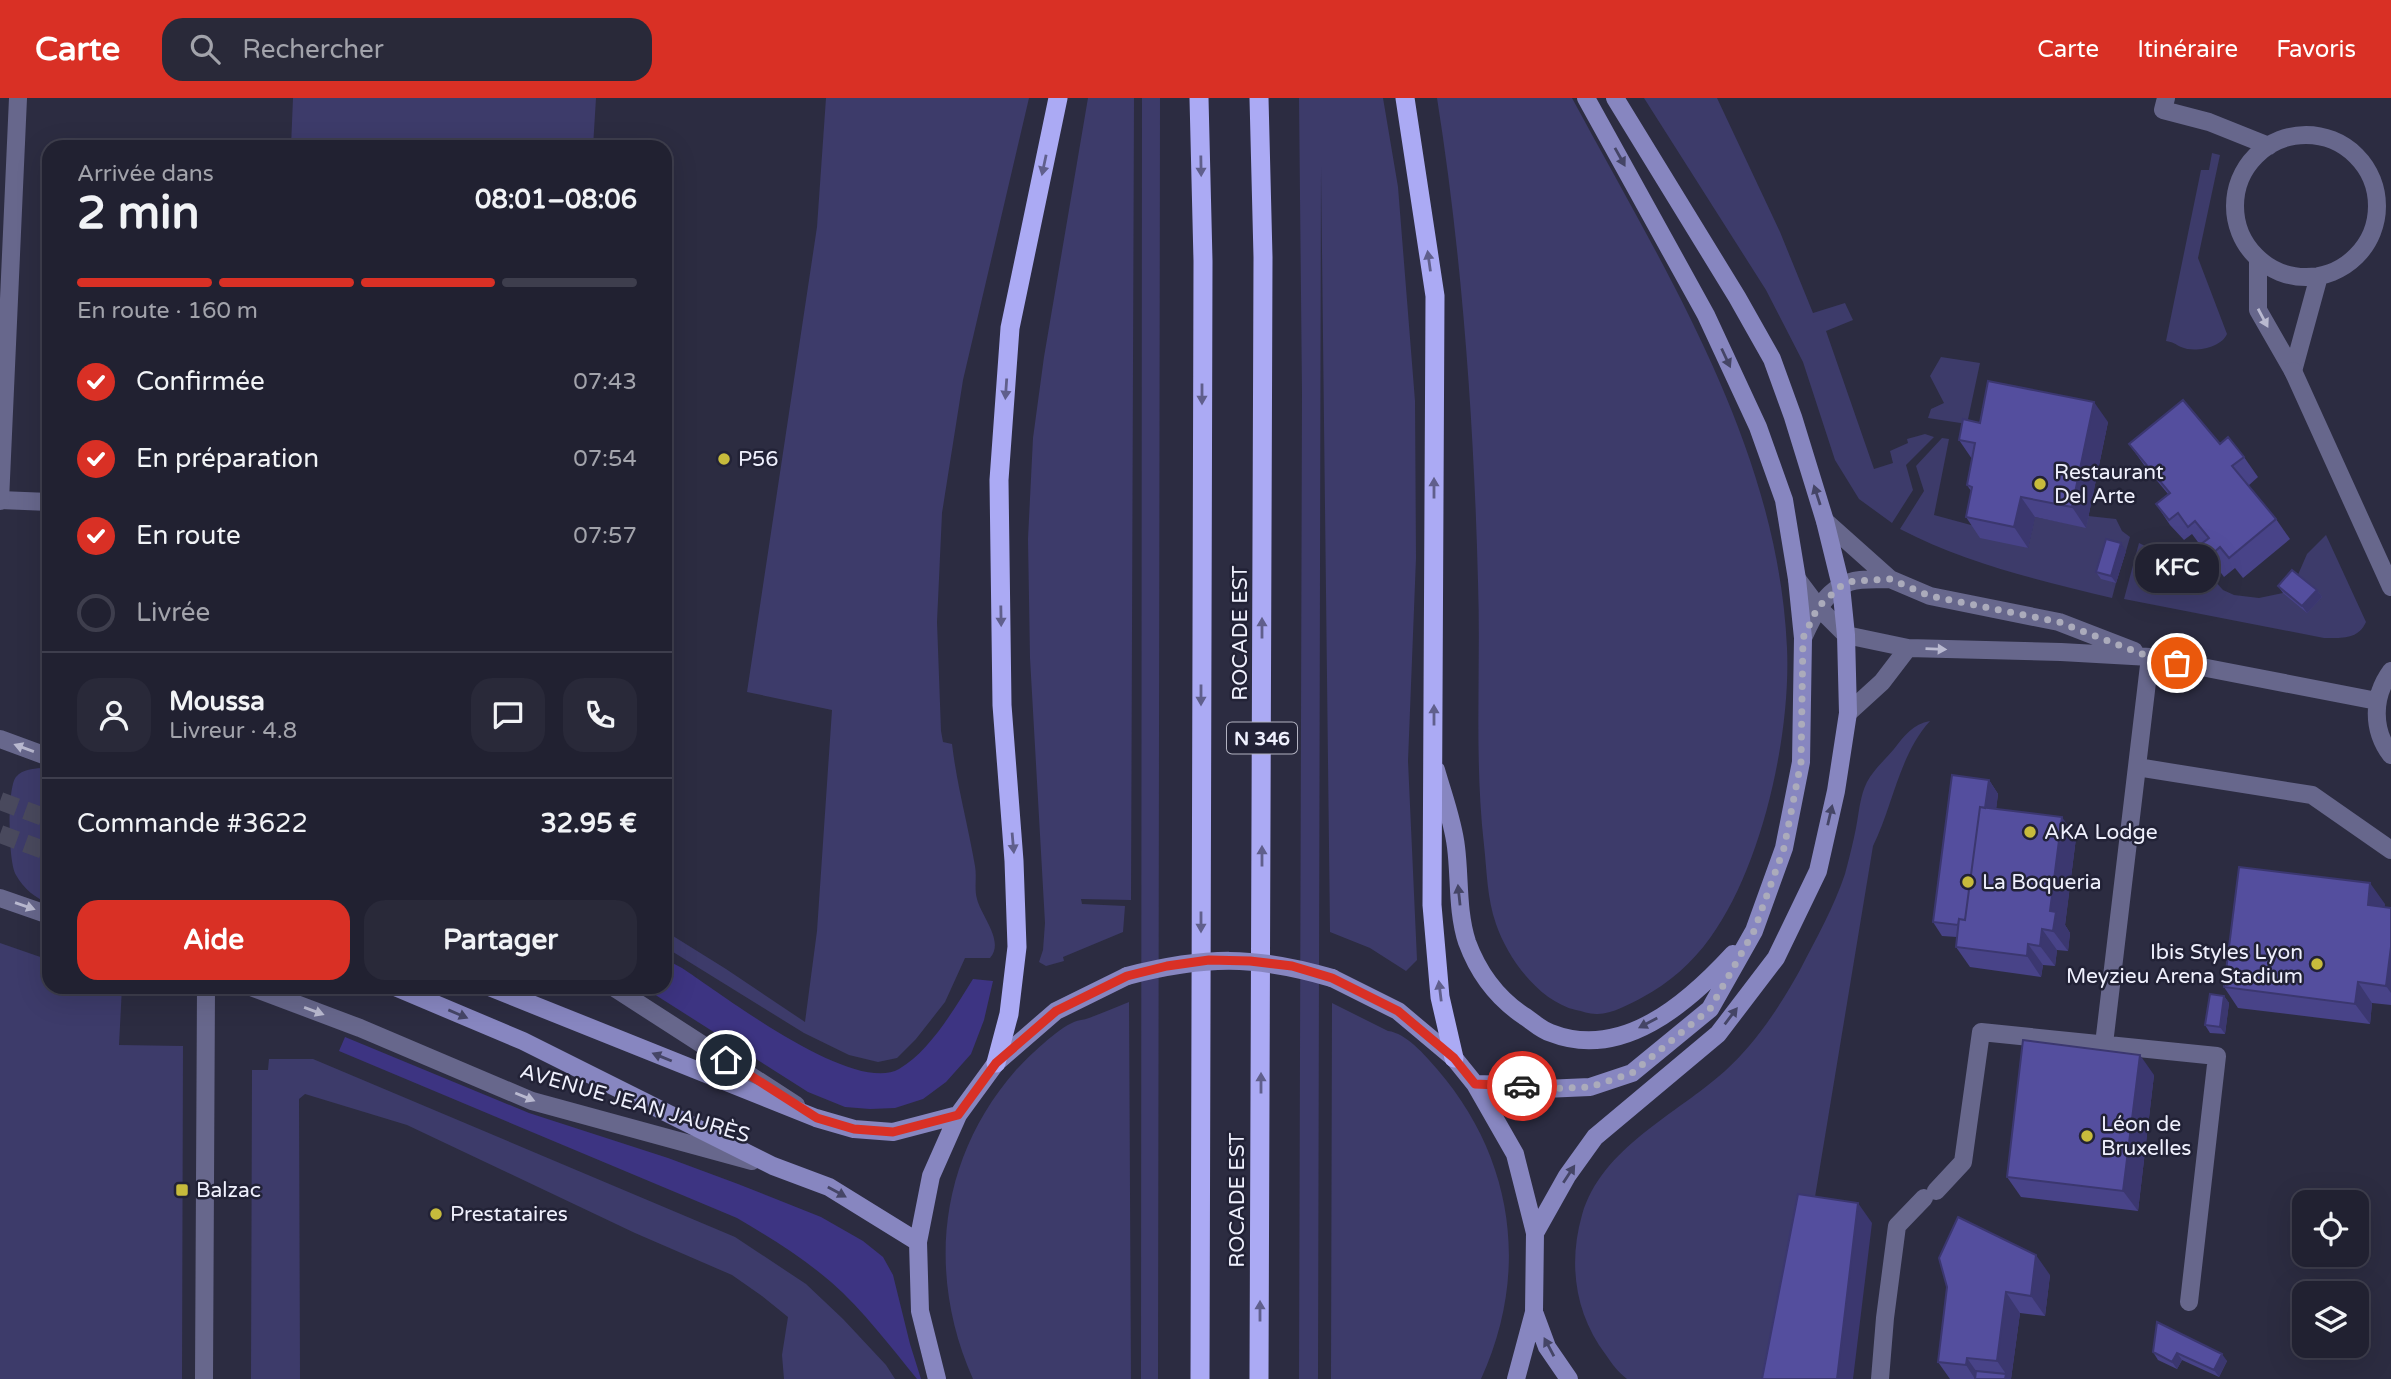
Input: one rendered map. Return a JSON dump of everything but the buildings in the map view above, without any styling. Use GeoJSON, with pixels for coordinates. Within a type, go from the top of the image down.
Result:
{"type":"FeatureCollection","features":[{"type":"Feature","properties":{"kind":"highway"},"geometry":{"type":"LineString","coordinates":[[996,1063],[1009,1013],[1017,947],[1014,861],[1002,705],[1000,466],[1010,328],[1058,98]]}},
{"type":"Feature","properties":{"kind":"highway","name":"ROCADE EST"},"geometry":{"type":"LineString","coordinates":[[1199,98],[1203,261],[1199,1379]]}},
{"type":"Feature","properties":{"kind":"highway","name":"ROCADE EST"},"geometry":{"type":"LineString","coordinates":[[1259,98],[1263,257],[1259,1379]]}},
{"type":"Feature","properties":{"kind":"highway"},"geometry":{"type":"LineString","coordinates":[[1405,98],[1434,296],[1432,905],[1440,998],[1454,1058]]}},
{"type":"Feature","properties":{"kind":"main road"},"geometry":{"type":"LineString","coordinates":[[1475,1084],[1544,1089],[1590,1087],[1632,1073],[1710,1009],[1754,931],[1784,848],[1801,762],[1803,638],[1797,579],[1784,500],[1758,427],[1706,315],[1586,98]]}},
{"type":"Feature","properties":{"kind":"main road"},"geometry":{"type":"LineString","coordinates":[[1535,1233],[1567,1176],[1595,1137],[1718,1034],[1776,958],[1818,871],[1836,791],[1849,713],[1841,586],[1825,521],[1772,359],[1615,98]]}},
{"type":"Feature","properties":{"kind":"main road"},"geometry":{"type":"LineString","coordinates":[[1434,762],[1456,845],[1459,898],[1471,951],[1481,974],[1510,1007],[1550,1033],[1587,1041],[1627,1034],[1671,1011],[1705,985],[1754,931]]}},
{"type":"Feature","properties":{"kind":"main road"},"geometry":{"type":"LineString","coordinates":[[937,1379],[920,1311],[918,1242],[931,1176],[958,1115],[996,1063],[1056,1011],[1127,976],[1167,966],[1209,960],[1292,966],[1332,978],[1398,1011],[1454,1058],[1475,1084],[1515,1154],[1535,1233],[1534,1312],[1516,1379]]}},
{"type":"Feature","properties":{"kind":"main road","name":"AVENUE JEAN JAURÈS"},"geometry":{"type":"LineString","coordinates":[[412,994],[523,1041],[774,1167],[829,1187],[918,1242]]}},
{"type":"Feature","properties":{"kind":"main road","name":"AVENUE JEAN JAURÈS"},"geometry":{"type":"LineString","coordinates":[[507,994],[817,1118],[854,1129],[893,1132],[958,1115]]}},
{"type":"Feature","properties":{"kind":"main road"},"geometry":{"type":"LineString","coordinates":[[1534,1312],[1547,1347],[1569,1379]]}},
{"type":"Feature","properties":{"kind":"street"},"geometry":{"type":"LineString","coordinates":[[18,98],[0,501],[42,502]]}},
{"type":"Feature","properties":{"kind":"street"},"geometry":{"type":"LineString","coordinates":[[2166,98],[2163,110],[2209,122],[2269,146]]}},
{"type":"Feature","properties":{"kind":"street"},"geometry":{"type":"LineString","coordinates":[[2313,136],[2335,141],[2354,154],[2384,193],[2371,237],[2358,255],[2340,269],[2319,276],[2297,277],[2277,271],[2258,259],[2241,235],[2235,206],[2236,192],[2248,165],[2269,146],[2291,137],[2313,136]]}},
{"type":"Feature","properties":{"kind":"street"},"geometry":{"type":"LineString","coordinates":[[2258,259],[2258,310],[2293,371],[2391,587]]}},
{"type":"Feature","properties":{"kind":"street"},"geometry":{"type":"LineString","coordinates":[[2293,371],[2319,276]]}},
{"type":"Feature","properties":{"kind":"street"},"geometry":{"type":"LineString","coordinates":[[1825,521],[1890,579],[1930,596],[2059,622],[2150,657]]}},
{"type":"Feature","properties":{"kind":"street"},"geometry":{"type":"LineString","coordinates":[[1797,579],[1818,607],[1846,635],[1908,648],[2150,657],[2377,701]]}},
{"type":"Feature","properties":{"kind":"street"},"geometry":{"type":"LineString","coordinates":[[1803,638],[1818,607],[1841,586],[1853,581],[1890,579]]}},
{"type":"Feature","properties":{"kind":"street"},"geometry":{"type":"LineString","coordinates":[[1849,713],[1882,682],[1908,648]]}},
{"type":"Feature","properties":{"kind":"street"},"geometry":{"type":"LineString","coordinates":[[2104,1044],[2150,657]]}},
{"type":"Feature","properties":{"kind":"street"},"geometry":{"type":"LineString","coordinates":[[2391,671],[2384,680],[2377,701],[2377,724],[2384,745],[2391,755]]}},
{"type":"Feature","properties":{"kind":"street"},"geometry":{"type":"LineString","coordinates":[[0,739],[42,754]]}},
{"type":"Feature","properties":{"kind":"street"},"geometry":{"type":"LineString","coordinates":[[2137,767],[2312,795],[2391,850]]}},
{"type":"Feature","properties":{"kind":"street"},"geometry":{"type":"LineString","coordinates":[[0,898],[42,913]]}},
{"type":"Feature","properties":{"kind":"street"},"geometry":{"type":"LineString","coordinates":[[204,1379],[206,994]]}},
{"type":"Feature","properties":{"kind":"street","name":"AVENUE JEAN JAURÈS"},"geometry":{"type":"LineString","coordinates":[[270,994],[360,1028],[532,1101],[774,1167]]}},
{"type":"Feature","properties":{"kind":"street","name":"AVENUE JEAN JAURÈS"},"geometry":{"type":"LineString","coordinates":[[624,994],[817,1118]]}},
{"type":"Feature","properties":{"kind":"street"},"geometry":{"type":"LineString","coordinates":[[1880,1379],[1897,1226],[1963,1162],[1981,1032],[2217,1056],[2189,1302]]}},
{"type":"Feature","properties":{"kind":"shaded area"},"geometry":{"type":"Polygon","coordinates":[[[293,98],[596,98],[593,140],[291,140],[293,98]]]}},
{"type":"Feature","properties":{"kind":"shaded area"},"geometry":{"type":"Polygon","coordinates":[[[826,98],[1029,98],[963,380],[942,513],[937,622],[941,731],[943,742],[952,744],[975,866],[976,895],[994,936],[994,951],[990,958],[965,958],[945,1002],[916,1039],[897,1058],[878,1062],[849,1055],[804,1033],[672,951],[672,935],[805,1022],[817,931],[832,710],[747,692],[817,227],[826,98]]]}},
{"type":"Feature","properties":{"kind":"shaded area"},"geometry":{"type":"Polygon","coordinates":[[[1088,98],[1134,98],[1131,900],[1081,899],[1082,904],[1125,906],[1123,932],[1063,957],[1064,961],[1046,966],[1039,962],[1043,950],[1045,923],[1030,658],[1028,539],[1033,438],[1044,357],[1088,98]]]}},
{"type":"Feature","properties":{"kind":"shaded area"},"geometry":{"type":"Polygon","coordinates":[[[1142,98],[1160,98],[1158,1379],[1141,1379],[1142,98]]]}},
{"type":"Feature","properties":{"kind":"shaded area"},"geometry":{"type":"Polygon","coordinates":[[[1299,98],[1383,98],[1398,187],[1415,401],[1416,558],[1408,761],[1417,960],[1406,971],[1370,948],[1330,932],[1321,167],[1318,1379],[1299,1379],[1302,393],[1299,98]]]}},
{"type":"Feature","properties":{"kind":"shaded area"},"geometry":{"type":"Polygon","coordinates":[[[1437,98],[1572,98],[1679,295],[1711,362],[1740,431],[1763,501],[1779,573],[1787,648],[1784,720],[1770,799],[1745,875],[1710,938],[1688,964],[1653,991],[1632,1003],[1602,1014],[1562,1005],[1538,988],[1508,951],[1496,924],[1491,904],[1479,779],[1479,615],[1470,400],[1460,278],[1437,98]]]}},
{"type":"Feature","properties":{"kind":"shaded area"},"geometry":{"type":"Polygon","coordinates":[[[1644,98],[1717,98],[1780,232],[1813,313],[1845,303],[1853,320],[1826,331],[1874,469],[1893,463],[1890,451],[1908,443],[1907,439],[1925,434],[1934,437],[1906,465],[1913,490],[1892,523],[1859,499],[1835,460],[1803,362],[1766,290],[1644,98]]]}},
{"type":"Feature","properties":{"kind":"shaded area"},"geometry":{"type":"Polygon","coordinates":[[[2212,153],[2220,155],[2198,258],[2227,334],[2213,346],[2186,349],[2166,341],[2201,170],[2209,170],[2212,153]]]}},
{"type":"Feature","properties":{"kind":"shaded area"},"geometry":{"type":"Polygon","coordinates":[[[1941,357],[1980,363],[1967,424],[1928,418],[1931,409],[1944,403],[1930,376],[1941,357]]]}},
{"type":"Feature","properties":{"kind":"shaded area"},"geometry":{"type":"Polygon","coordinates":[[[1942,438],[1949,439],[1934,515],[1982,528],[2028,548],[2035,517],[2086,527],[2088,516],[2116,519],[2122,531],[2130,537],[2126,551],[2112,546],[2116,583],[2112,598],[1977,561],[1900,529],[1924,491],[1916,466],[1942,438]]]}},
{"type":"Feature","properties":{"kind":"shaded area"},"geometry":{"type":"Polygon","coordinates":[[[2326,535],[2366,622],[2363,628],[2348,637],[2324,638],[2124,599],[2139,543],[2165,556],[2195,563],[2223,590],[2234,595],[2259,598],[2283,593],[2297,577],[2307,554],[2326,535]]]}},
{"type":"Feature","properties":{"kind":"shaded area"},"geometry":{"type":"Polygon","coordinates":[[[1930,721],[1911,749],[1873,846],[1812,1215],[1780,1379],[1627,1379],[1613,1365],[1595,1339],[1581,1306],[1577,1288],[1575,1252],[1582,1215],[1592,1191],[1623,1151],[1725,1071],[1767,1024],[1800,970],[1836,899],[1845,874],[1861,798],[1867,782],[1909,731],[1930,721]]]}},
{"type":"Feature","properties":{"kind":"shaded area"},"geometry":{"type":"Polygon","coordinates":[[[42,768],[42,900],[26,889],[19,880],[11,856],[10,809],[13,784],[16,777],[28,770],[42,768]]]}},
{"type":"Feature","properties":{"kind":"shaded area"},"geometry":{"type":"Polygon","coordinates":[[[0,943],[42,958],[42,994],[122,994],[119,1045],[183,1046],[182,1379],[0,1379],[0,943]]]}},
{"type":"Feature","properties":{"kind":"shaded area"},"geometry":{"type":"Polygon","coordinates":[[[672,963],[757,1019],[821,1056],[851,1068],[878,1073],[899,1069],[921,1052],[973,979],[993,981],[984,1020],[971,1054],[946,1082],[923,1099],[895,1108],[870,1109],[845,1107],[808,1092],[654,994],[672,994],[672,963]]]}},
{"type":"Feature","properties":{"kind":"shaded area"},"geometry":{"type":"Polygon","coordinates":[[[1129,1002],[1131,1379],[973,1379],[958,1339],[949,1298],[946,1258],[948,1218],[956,1178],[970,1140],[990,1104],[1016,1070],[1044,1043],[1074,1022],[1129,1002]]]}},
{"type":"Feature","properties":{"kind":"shaded area"},"geometry":{"type":"Polygon","coordinates":[[[1332,1003],[1402,1036],[1415,1046],[1463,1103],[1483,1140],[1498,1178],[1506,1217],[1509,1257],[1506,1298],[1496,1339],[1481,1379],[1331,1379],[1332,1003]]]}},
{"type":"Feature","properties":{"kind":"shaded area"},"geometry":{"type":"Polygon","coordinates":[[[345,1037],[529,1113],[668,1158],[738,1184],[821,1217],[863,1241],[883,1257],[893,1275],[921,1379],[917,1379],[865,1316],[831,1282],[797,1256],[737,1218],[339,1051],[345,1037]]]}},
{"type":"Feature","properties":{"kind":"shaded area"},"geometry":{"type":"Polygon","coordinates":[[[269,1059],[313,1059],[735,1237],[806,1284],[843,1319],[886,1365],[895,1379],[784,1379],[782,1355],[788,1317],[732,1275],[635,1233],[407,1125],[305,1094],[299,1099],[300,1379],[251,1379],[252,1070],[268,1070],[269,1059]]]}},
{"type":"Feature","properties":{"kind":"tunnel"},"geometry":{"type":"LineString","coordinates":[[0,801],[42,816]]}},
{"type":"Feature","properties":{"kind":"tunnel"},"geometry":{"type":"LineString","coordinates":[[0,834],[42,849]]}},
{"type":"Feature","properties":{"kind":"way so far"},"geometry":{"type":"LineString","coordinates":[[1522,1086],[1544,1089],[1590,1087],[1632,1073],[1710,1009],[1754,931],[1784,848],[1801,762],[1803,638],[1818,607],[1841,586],[1853,581],[1890,579],[1930,596],[2059,622],[2150,657],[2177,663]]}},
{"type":"Feature","properties":{"kind":"place","name":"P56"},"geometry":{"type":"Point","coordinates":[724,459]}},
{"type":"Feature","properties":{"kind":"place","name":"Restaurant Del Arte"},"geometry":{"type":"Point","coordinates":[2040,484]}},
{"type":"Feature","properties":{"kind":"place","name":"KFC"},"geometry":{"type":"Point","coordinates":[2177,663]}},
{"type":"Feature","properties":{"kind":"place","name":"AKA Lodge"},"geometry":{"type":"Point","coordinates":[2030,832]}},
{"type":"Feature","properties":{"kind":"place","name":"La Boqueria"},"geometry":{"type":"Point","coordinates":[1968,882]}},
{"type":"Feature","properties":{"kind":"place","name":"Ibis Styles Lyon Meyzieu Arena Stadium"},"geometry":{"type":"Point","coordinates":[2317,964]}},
{"type":"Feature","properties":{"kind":"place","name":"Léon de Bruxelles"},"geometry":{"type":"Point","coordinates":[2087,1136]}},
{"type":"Feature","properties":{"kind":"place","name":"Balzac"},"geometry":{"type":"Point","coordinates":[182,1190]}},
{"type":"Feature","properties":{"kind":"place","name":"Prestataires"},"geometry":{"type":"Point","coordinates":[436,1214]}},
{"type":"Feature","properties":{"kind":"route"},"geometry":{"type":"LineString","coordinates":[[726,1060],[817,1118],[854,1129],[893,1132],[958,1115],[996,1063],[1056,1011],[1127,976],[1167,966],[1209,960],[1250,961],[1292,966],[1332,978],[1398,1011],[1454,1058],[1475,1084],[1522,1086]]}}]}
